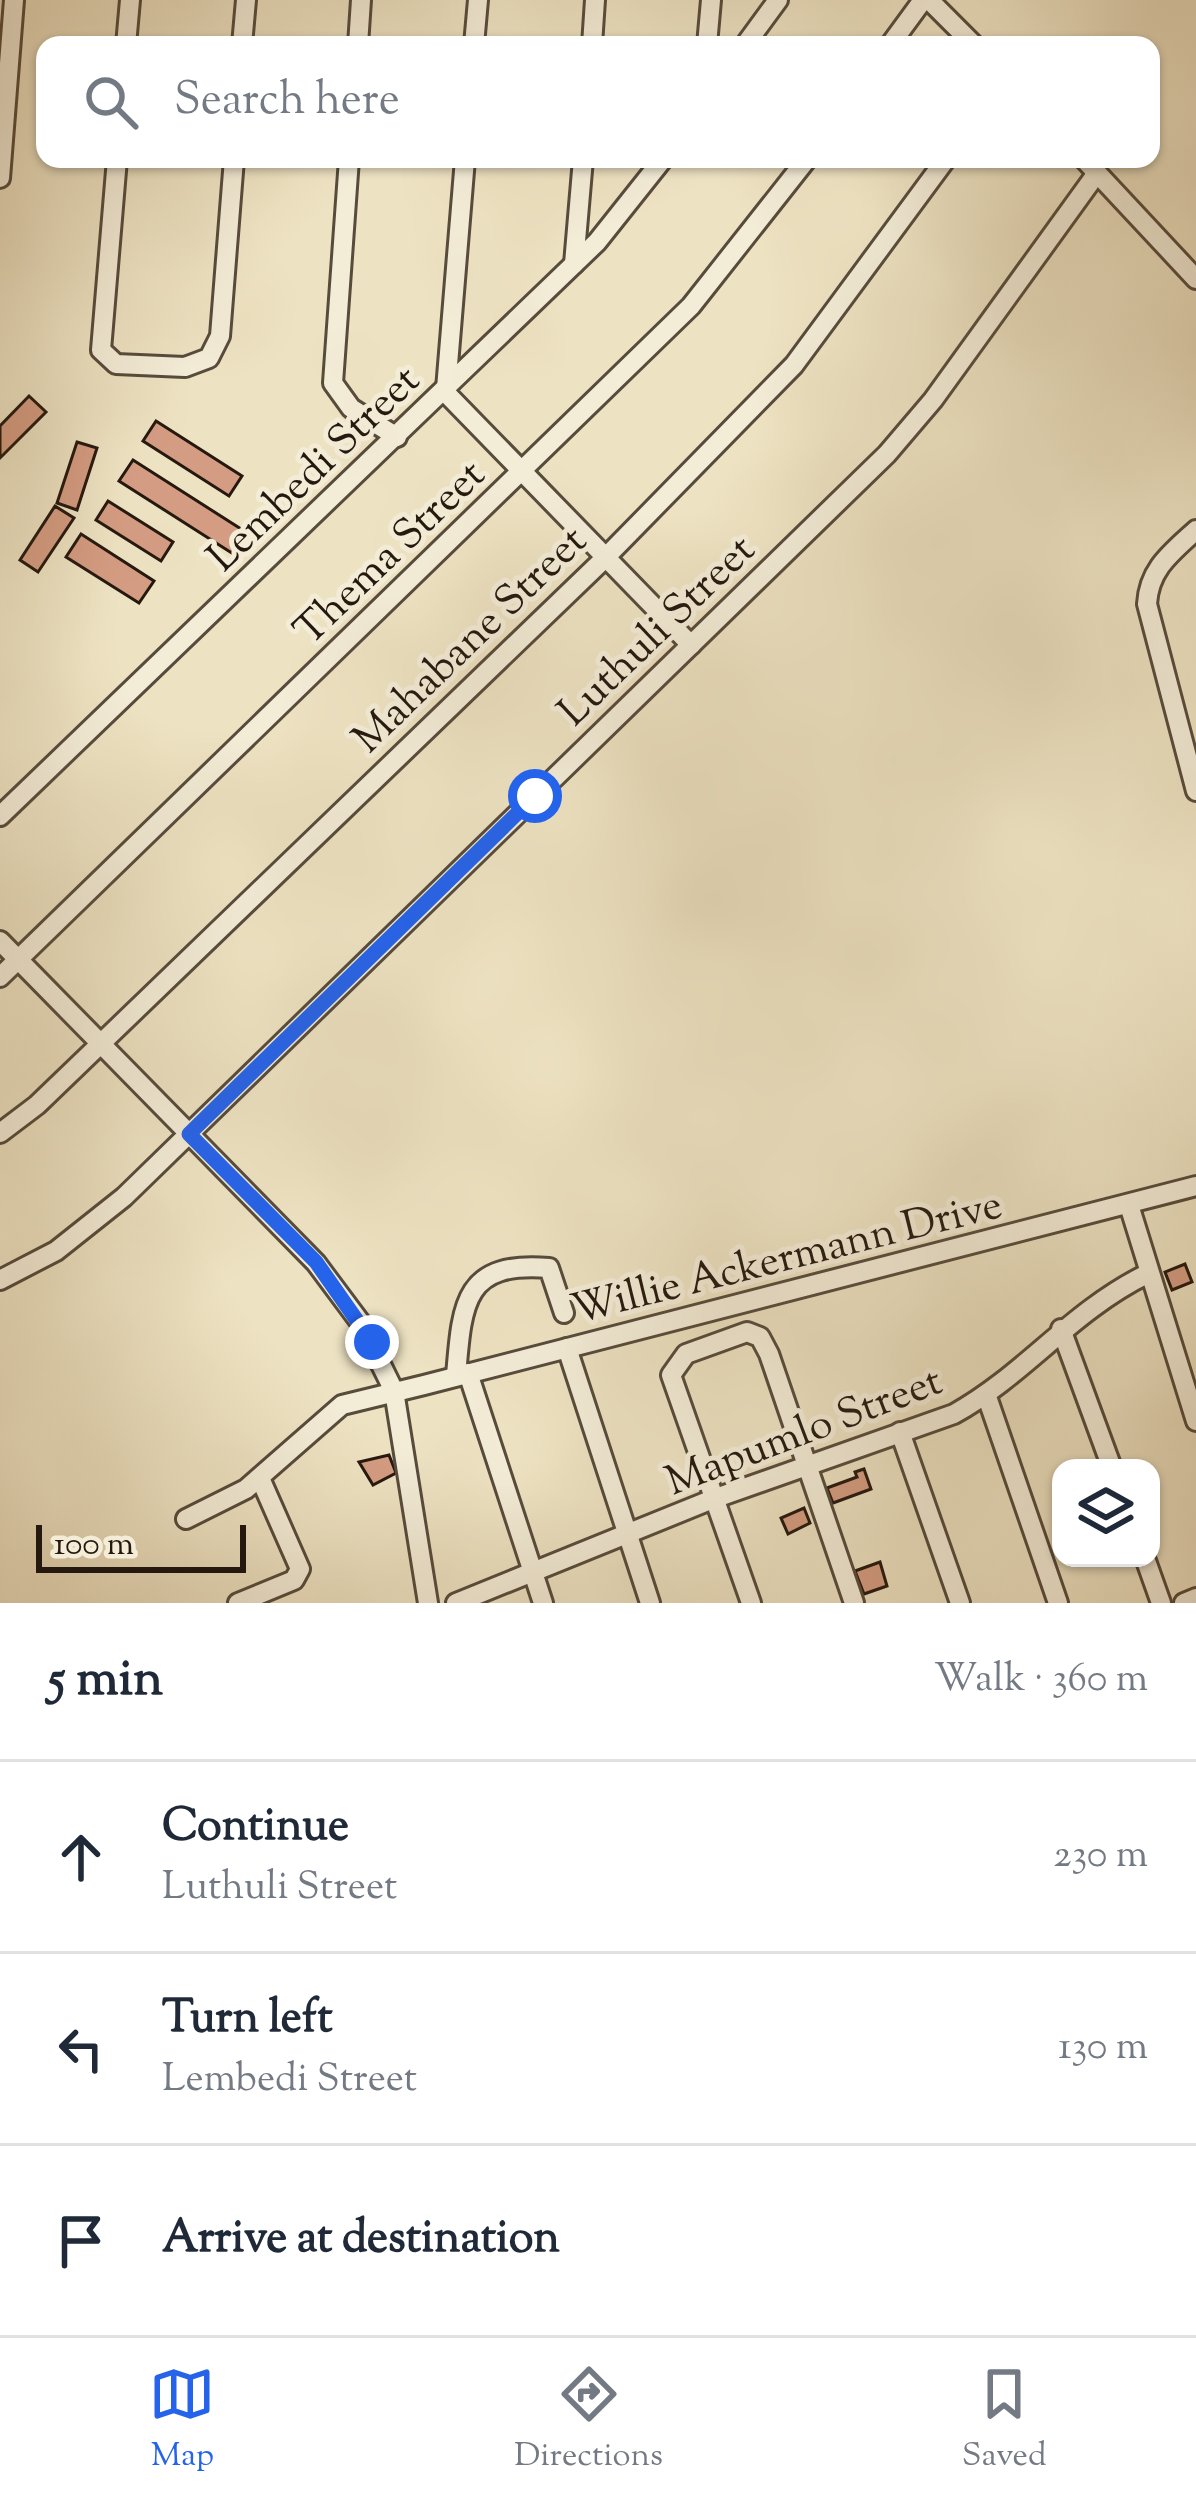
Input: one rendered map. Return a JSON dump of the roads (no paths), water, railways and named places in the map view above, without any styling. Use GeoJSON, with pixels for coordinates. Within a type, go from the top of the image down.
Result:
{"type":"FeatureCollection","features":[{"type":"Feature","properties":{"kind":"street"},"geometry":{"type":"LineString","coordinates":[[0,178],[14,0]]}},
{"type":"Feature","properties":{"kind":"street"},"geometry":{"type":"LineString","coordinates":[[127,36],[130,0]]}},
{"type":"Feature","properties":{"kind":"street"},"geometry":{"type":"LineString","coordinates":[[243,36],[246,0]]}},
{"type":"Feature","properties":{"kind":"street"},"geometry":{"type":"LineString","coordinates":[[359,36],[361,0]]}},
{"type":"Feature","properties":{"kind":"street"},"geometry":{"type":"LineString","coordinates":[[475,36],[478,0]]}},
{"type":"Feature","properties":{"kind":"street"},"geometry":{"type":"LineString","coordinates":[[593,36],[596,0]]}},
{"type":"Feature","properties":{"kind":"street"},"geometry":{"type":"LineString","coordinates":[[708,36],[711,0]]}},
{"type":"Feature","properties":{"kind":"street"},"geometry":{"type":"LineString","coordinates":[[752,36],[778,0]]}},
{"type":"Feature","properties":{"kind":"street"},"geometry":{"type":"LineString","coordinates":[[897,36],[926,0],[964,36]]}},
{"type":"Feature","properties":{"kind":"street"},"geometry":{"type":"LineString","coordinates":[[116,168],[101,350],[116,364],[185,367],[200,364],[215,348],[233,168]]}},
{"type":"Feature","properties":{"kind":"street"},"geometry":{"type":"LineString","coordinates":[[348,168],[333,383],[351,408],[397,436]]}},
{"type":"Feature","properties":{"kind":"street"},"geometry":{"type":"LineString","coordinates":[[464,168],[445,390],[691,645]]}},
{"type":"Feature","properties":{"kind":"street"},"geometry":{"type":"LineString","coordinates":[[574,264],[582,168]]}},
{"type":"Feature","properties":{"kind":"street","name":"Lembedi Street"},"geometry":{"type":"LineString","coordinates":[[0,816],[574,264],[612,226],[656,168]]}},
{"type":"Feature","properties":{"kind":"street","name":"Thema Street"},"geometry":{"type":"LineString","coordinates":[[0,977],[691,306],[800,168]]}},
{"type":"Feature","properties":{"kind":"street","name":"Mahabane Street"},"geometry":{"type":"LineString","coordinates":[[0,1133],[604,559],[794,365],[939,168]]}},
{"type":"Feature","properties":{"kind":"street","name":"Luthuli Street"},"geometry":{"type":"LineString","coordinates":[[0,1280],[90,1227],[909,430],[1089,168]]}},
{"type":"Feature","properties":{"kind":"street"},"geometry":{"type":"LineString","coordinates":[[1092,168],[1196,280]]}},
{"type":"Feature","properties":{"kind":"street"},"geometry":{"type":"LineString","coordinates":[[1196,530],[1158,566],[1148,582],[1147,604],[1196,791]]}},
{"type":"Feature","properties":{"kind":"street"},"geometry":{"type":"LineString","coordinates":[[0,941],[316,1262],[372,1342],[394,1391],[428,1603]]}},
{"type":"Feature","properties":{"kind":"street","name":"Willie Ackermann Drive"},"geometry":{"type":"LineString","coordinates":[[186,1520],[260,1478],[342,1405],[1196,1186]]}},
{"type":"Feature","properties":{"kind":"street"},"geometry":{"type":"LineString","coordinates":[[1129,1205],[1196,1421]]}},
{"type":"Feature","properties":{"kind":"street"},"geometry":{"type":"LineString","coordinates":[[543,1603],[462,1374],[467,1304],[487,1272],[502,1266],[549,1268],[564,1313]]}},
{"type":"Feature","properties":{"kind":"street","name":"Mapumlo Street"},"geometry":{"type":"LineString","coordinates":[[456,1603],[713,1499],[954,1414],[986,1394],[1108,1294],[1148,1274]]}},
{"type":"Feature","properties":{"kind":"street"},"geometry":{"type":"LineString","coordinates":[[1061,1329],[1109,1459]]}},
{"type":"Feature","properties":{"kind":"street"},"geometry":{"type":"LineString","coordinates":[[751,1603],[671,1375],[680,1358],[755,1333],[769,1354],[854,1603]]}},
{"type":"Feature","properties":{"kind":"street"},"geometry":{"type":"LineString","coordinates":[[567,1348],[650,1603]]}},
{"type":"Feature","properties":{"kind":"street"},"geometry":{"type":"LineString","coordinates":[[986,1394],[1058,1603]]}},
{"type":"Feature","properties":{"kind":"street"},"geometry":{"type":"LineString","coordinates":[[900,1432],[960,1603]]}},
{"type":"Feature","properties":{"kind":"street"},"geometry":{"type":"LineString","coordinates":[[238,1603],[293,1580],[300,1569],[260,1478]]}},
{"type":"Feature","properties":{"kind":"street"},"geometry":{"type":"LineString","coordinates":[[1148,1567],[1161,1603]]}},
{"type":"Feature","properties":{"kind":"street"},"geometry":{"type":"LineString","coordinates":[[1184,1603],[1196,1598]]}}]}
